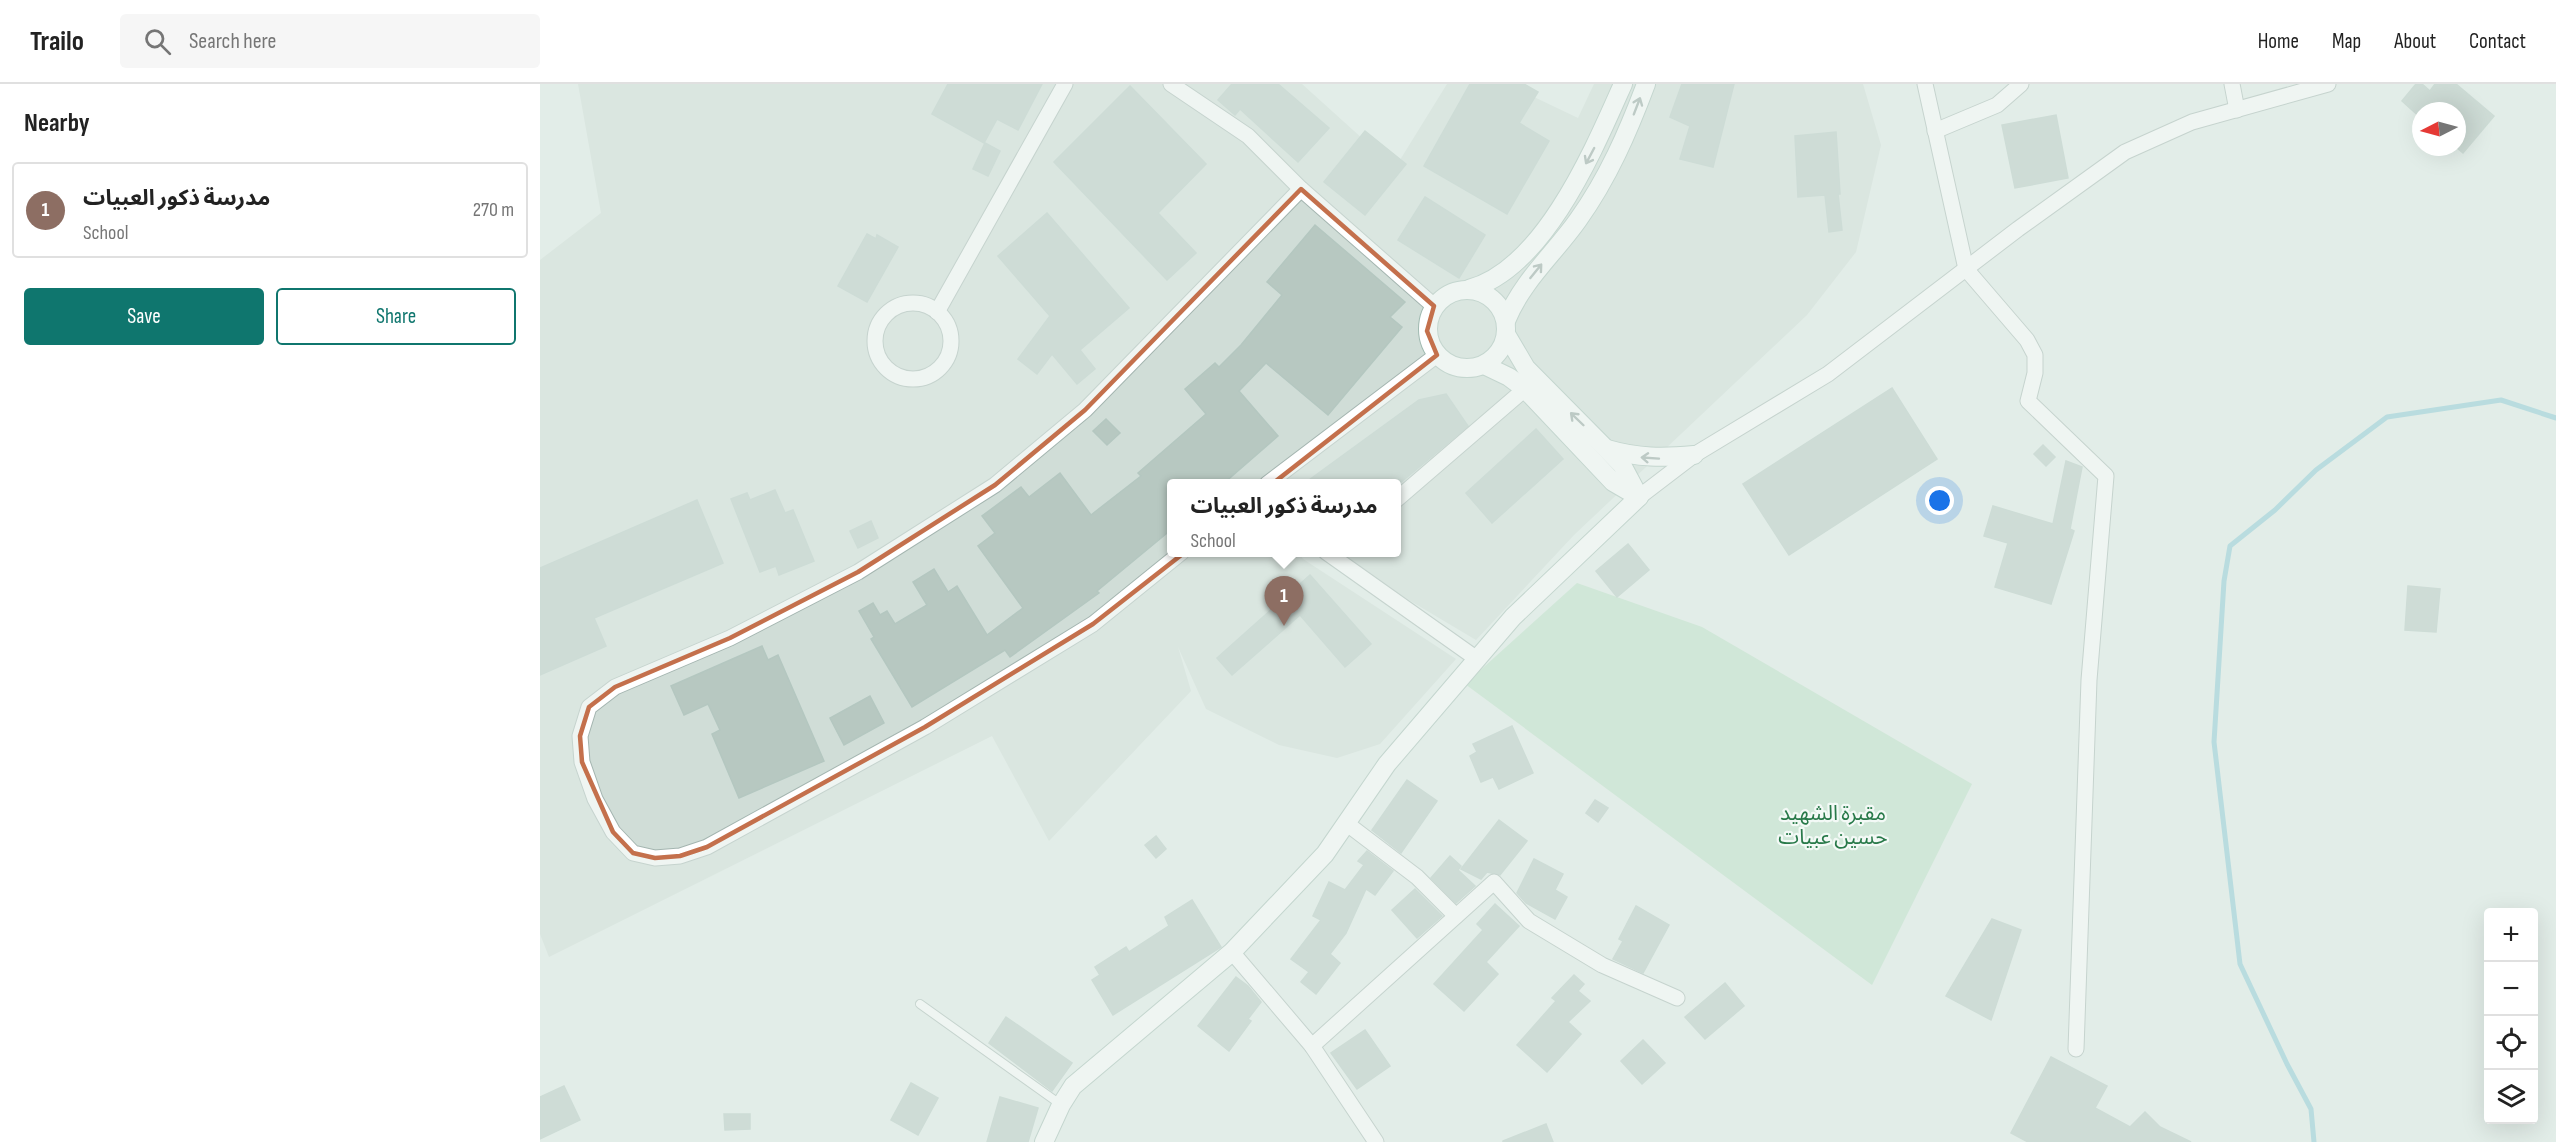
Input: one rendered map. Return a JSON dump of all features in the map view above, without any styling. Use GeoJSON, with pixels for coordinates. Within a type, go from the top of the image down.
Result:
{"type":"FeatureCollection","features":[{"type":"Feature","properties":{"kind":"street"},"geometry":{"type":"LineString","coordinates":[[937,312],[1065,84]]}},
{"type":"Feature","properties":{"kind":"street"},"geometry":{"type":"LineString","coordinates":[[1171,84],[1248,136],[1301,189],[1434,306]]}},
{"type":"Feature","properties":{"kind":"street"},"geometry":{"type":"LineString","coordinates":[[1623,84],[1593,152],[1565,201],[1538,237],[1491,281],[1455,291],[1434,306],[1427,331],[1430,344],[1437,355],[1447,363],[1459,368],[1472,369],[1484,365],[1503,347],[1506,327],[1521,290],[1576,222],[1603,182],[1629,129],[1646,84]]}},
{"type":"Feature","properties":{"kind":"street"},"geometry":{"type":"LineString","coordinates":[[1925,84],[1966,269],[2027,340],[2035,355],[2035,373],[2028,400],[2106,476],[2089,680],[2076,1049]]}},
{"type":"Feature","properties":{"kind":"street"},"geometry":{"type":"LineString","coordinates":[[1935,131],[1997,105],[2021,84]]}},
{"type":"Feature","properties":{"kind":"street"},"geometry":{"type":"LineString","coordinates":[[2232,84],[2237,110]]}},
{"type":"Feature","properties":{"kind":"street"},"geometry":{"type":"LineString","coordinates":[[1044,1142],[1061,1105],[1073,1086],[1232,951],[1325,854],[1387,764],[1513,617],[1639,497],[1694,455],[1828,374],[2125,152],[2192,122],[2328,84]]}},
{"type":"Feature","properties":{"kind":"street"},"geometry":{"type":"LineString","coordinates":[[1176,557],[1083,630],[925,727],[707,847],[680,856],[655,858],[633,853],[613,832],[595,799],[582,762],[580,736],[589,707],[615,687],[730,638],[858,572],[995,485],[1085,410],[1301,189]]}},
{"type":"Feature","properties":{"kind":"street"},"geometry":{"type":"LineString","coordinates":[[1468,289],[1492,298],[1501,309],[1506,327],[1526,368],[1622,465],[1639,497]]}},
{"type":"Feature","properties":{"kind":"street"},"geometry":{"type":"LineString","coordinates":[[915,303],[937,312],[948,327],[951,345],[940,368],[918,379],[894,374],[884,366],[875,343],[882,319],[891,310],[915,303]]}},
{"type":"Feature","properties":{"kind":"street"},"geometry":{"type":"LineString","coordinates":[[1272,479],[1437,355]]}},
{"type":"Feature","properties":{"kind":"street"},"geometry":{"type":"LineString","coordinates":[[1484,365],[1509,377],[1525,389],[1613,482],[1639,497]]}},
{"type":"Feature","properties":{"kind":"street"},"geometry":{"type":"LineString","coordinates":[[1401,496],[1525,389]]}},
{"type":"Feature","properties":{"kind":"street"},"geometry":{"type":"LineString","coordinates":[[1607,448],[1633,456],[1660,458],[1694,455]]}},
{"type":"Feature","properties":{"kind":"street"},"geometry":{"type":"LineString","coordinates":[[1335,557],[1477,659]]}},
{"type":"Feature","properties":{"kind":"street"},"geometry":{"type":"LineString","coordinates":[[1346,823],[1417,877],[1456,916]]}},
{"type":"Feature","properties":{"kind":"street"},"geometry":{"type":"LineString","coordinates":[[1312,1046],[1494,882],[1529,921],[1602,965],[1677,998]]}},
{"type":"Feature","properties":{"kind":"street"},"geometry":{"type":"LineString","coordinates":[[1232,951],[1312,1046],[1376,1142]]}},
{"type":"Feature","properties":{"kind":"lane"},"geometry":{"type":"LineString","coordinates":[[920,1004],[1061,1105]]}},
{"type":"Feature","properties":{"kind":"highlighted area"},"geometry":{"type":"Polygon","coordinates":[[[1301,189],[1434,306],[1427,331],[1437,355],[1093,624],[925,727],[707,847],[680,856],[655,858],[633,853],[613,832],[582,762],[580,736],[589,707],[615,687],[730,638],[858,572],[995,485],[1085,410],[1301,189]]]}},
{"type":"Feature","properties":{"kind":"shaded area"},"geometry":{"type":"Polygon","coordinates":[[[578,84],[1302,84],[1395,168],[1447,84],[1507,84],[1578,118],[1594,84],[1863,84],[1881,145],[1856,252],[1807,315],[1574,535],[1476,640],[1337,557],[1401,557],[1401,479],[1167,479],[1167,557],[1302,557],[1456,659],[1380,744],[1337,758],[1279,745],[1206,709],[1178,647],[1191,691],[1049,841],[992,736],[549,957],[540,934],[540,260],[601,213],[578,84]]]}},
{"type":"Feature","properties":{"kind":"green space","name":"مقبرة الشهيد حسين عبيات"},"geometry":{"type":"Polygon","coordinates":[[[1577,583],[1702,627],[1972,784],[1872,985],[1465,684],[1577,583]]]}},
{"type":"Feature","properties":{"kind":"building"},"geometry":{"type":"Polygon","coordinates":[[[948,84],[1042,84],[1018,130],[997,119],[984,143],[932,114],[948,84]]]}},
{"type":"Feature","properties":{"kind":"building"},"geometry":{"type":"Polygon","coordinates":[[[1232,84],[1278,84],[1329,128],[1298,162],[1240,109],[1235,115],[1218,100],[1232,84]]]}},
{"type":"Feature","properties":{"kind":"building"},"geometry":{"type":"Polygon","coordinates":[[[1470,84],[1524,84],[1538,92],[1519,123],[1549,141],[1507,214],[1424,166],[1470,84]]]}},
{"type":"Feature","properties":{"kind":"building"},"geometry":{"type":"Polygon","coordinates":[[[1682,84],[1734,84],[1713,167],[1680,159],[1690,126],[1670,117],[1682,84]]]}},
{"type":"Feature","properties":{"kind":"building"},"geometry":{"type":"Polygon","coordinates":[[[2416,84],[2422,84],[2430,91],[2435,84],[2456,84],[2494,116],[2466,149],[2466,102],[2412,102],[2412,110],[2402,101],[2416,84]]]}},
{"type":"Feature","properties":{"kind":"building"},"geometry":{"type":"Polygon","coordinates":[[[1130,86],[1206,164],[1158,213],[1196,253],[1167,280],[1054,162],[1130,86]]]}},
{"type":"Feature","properties":{"kind":"building"},"geometry":{"type":"Polygon","coordinates":[[[2056,115],[2068,178],[2015,188],[2002,125],[2056,115]]]}},
{"type":"Feature","properties":{"kind":"building"},"geometry":{"type":"Polygon","coordinates":[[[1365,131],[1406,164],[1365,215],[1324,182],[1365,131]]]}},
{"type":"Feature","properties":{"kind":"building"},"geometry":{"type":"Polygon","coordinates":[[[1836,132],[1842,230],[1829,232],[1825,195],[1798,197],[1795,136],[1836,132]]]}},
{"type":"Feature","properties":{"kind":"building"},"geometry":{"type":"Polygon","coordinates":[[[985,143],[1000,151],[988,176],[973,169],[985,143]]]}},
{"type":"Feature","properties":{"kind":"building"},"geometry":{"type":"Polygon","coordinates":[[[1425,197],[1485,235],[1459,278],[1398,240],[1425,197]]]}},
{"type":"Feature","properties":{"kind":"building"},"geometry":{"type":"Polygon","coordinates":[[[1047,213],[1129,308],[1080,350],[1095,369],[1077,384],[1052,354],[1037,374],[1018,359],[1050,316],[998,256],[1047,213]]]}},
{"type":"Feature","properties":{"kind":"building"},"geometry":{"type":"Polygon","coordinates":[[[1315,225],[1405,302],[1390,317],[1402,327],[1328,415],[1266,363],[1239,391],[1278,436],[1229,479],[1167,479],[1167,533],[1097,591],[1099,593],[1010,657],[1005,650],[912,707],[871,639],[874,637],[859,611],[873,603],[880,615],[887,611],[895,624],[927,605],[913,582],[934,569],[948,592],[957,586],[987,635],[1023,608],[978,546],[995,533],[982,516],[1021,487],[1029,497],[1060,473],[1091,515],[1141,476],[1138,473],[1206,414],[1185,389],[1215,363],[1219,367],[1241,345],[1282,295],[1267,282],[1315,225]]]}},
{"type":"Feature","properties":{"kind":"building"},"geometry":{"type":"Polygon","coordinates":[[[867,234],[876,239],[877,235],[898,247],[867,302],[838,286],[867,234]]]}},
{"type":"Feature","properties":{"kind":"building"},"geometry":{"type":"Polygon","coordinates":[[[1892,388],[1937,459],[1789,555],[1743,484],[1892,388]]]}},
{"type":"Feature","properties":{"kind":"building"},"geometry":{"type":"Polygon","coordinates":[[[1446,394],[1468,426],[1401,482],[1401,479],[1310,479],[1419,400],[1446,394]]]}},
{"type":"Feature","properties":{"kind":"building"},"geometry":{"type":"Polygon","coordinates":[[[1106,419],[1120,433],[1107,445],[1093,431],[1106,419]]]}},
{"type":"Feature","properties":{"kind":"building"},"geometry":{"type":"Polygon","coordinates":[[[1536,429],[1563,459],[1492,523],[1466,493],[1536,429]]]}},
{"type":"Feature","properties":{"kind":"building"},"geometry":{"type":"Polygon","coordinates":[[[2043,445],[2055,457],[2046,466],[2034,454],[2043,445]]]}},
{"type":"Feature","properties":{"kind":"building"},"geometry":{"type":"Polygon","coordinates":[[[2066,461],[2082,467],[2070,529],[2074,531],[2051,604],[1995,587],[2008,543],[1984,536],[1993,506],[2053,524],[2066,461]]]}},
{"type":"Feature","properties":{"kind":"building"},"geometry":{"type":"Polygon","coordinates":[[[775,490],[785,513],[793,510],[814,561],[779,575],[776,566],[760,572],[731,499],[747,493],[750,500],[775,490]]]}},
{"type":"Feature","properties":{"kind":"building"},"geometry":{"type":"Polygon","coordinates":[[[697,500],[723,563],[594,618],[606,646],[540,675],[540,568],[697,500]]]}},
{"type":"Feature","properties":{"kind":"building"},"geometry":{"type":"Polygon","coordinates":[[[871,521],[878,538],[858,548],[850,531],[871,521]]]}},
{"type":"Feature","properties":{"kind":"building"},"geometry":{"type":"Polygon","coordinates":[[[1628,544],[1649,570],[1617,597],[1596,571],[1628,544]]]}},
{"type":"Feature","properties":{"kind":"building"},"geometry":{"type":"Polygon","coordinates":[[[1310,575],[1371,644],[1345,667],[1300,615],[1232,675],[1217,658],[1310,575]]]}},
{"type":"Feature","properties":{"kind":"building"},"geometry":{"type":"Polygon","coordinates":[[[2408,586],[2440,589],[2436,632],[2405,630],[2408,586]]]}},
{"type":"Feature","properties":{"kind":"building"},"geometry":{"type":"Polygon","coordinates":[[[762,646],[768,660],[778,655],[824,761],[739,798],[712,734],[720,730],[708,704],[684,715],[671,686],[762,646]]]}},
{"type":"Feature","properties":{"kind":"building"},"geometry":{"type":"Polygon","coordinates":[[[870,696],[884,723],[844,745],[830,718],[870,696]]]}},
{"type":"Feature","properties":{"kind":"building"},"geometry":{"type":"Polygon","coordinates":[[[1512,726],[1533,773],[1499,789],[1493,777],[1481,782],[1470,756],[1477,752],[1473,744],[1512,726]]]}},
{"type":"Feature","properties":{"kind":"building"},"geometry":{"type":"Polygon","coordinates":[[[1407,780],[1437,801],[1401,853],[1372,830],[1407,780]]]}},
{"type":"Feature","properties":{"kind":"building"},"geometry":{"type":"Polygon","coordinates":[[[1595,800],[1608,808],[1598,822],[1586,813],[1595,800]]]}},
{"type":"Feature","properties":{"kind":"building"},"geometry":{"type":"Polygon","coordinates":[[[1499,820],[1527,841],[1500,875],[1487,872],[1481,879],[1461,869],[1499,820]]]}},
{"type":"Feature","properties":{"kind":"building"},"geometry":{"type":"Polygon","coordinates":[[[1156,836],[1166,849],[1156,858],[1145,845],[1156,836]]]}},
{"type":"Feature","properties":{"kind":"building"},"geometry":{"type":"Polygon","coordinates":[[[1367,851],[1393,871],[1375,895],[1366,889],[1346,933],[1330,954],[1340,963],[1316,994],[1301,982],[1309,972],[1291,959],[1321,920],[1313,916],[1329,882],[1345,890],[1364,865],[1358,861],[1367,851]]]}},
{"type":"Feature","properties":{"kind":"building"},"geometry":{"type":"Polygon","coordinates":[[[1450,856],[1461,866],[1458,870],[1475,886],[1456,903],[1431,878],[1450,856]]]}},
{"type":"Feature","properties":{"kind":"building"},"geometry":{"type":"Polygon","coordinates":[[[1534,859],[1563,874],[1555,890],[1567,897],[1555,919],[1526,903],[1517,893],[1534,859]]]}},
{"type":"Feature","properties":{"kind":"building"},"geometry":{"type":"Polygon","coordinates":[[[1415,889],[1442,916],[1417,938],[1392,910],[1415,889]]]}},
{"type":"Feature","properties":{"kind":"building"},"geometry":{"type":"Polygon","coordinates":[[[1192,900],[1221,947],[1113,1015],[1092,980],[1100,975],[1095,967],[1126,947],[1129,952],[1169,926],[1165,917],[1192,900]]]}},
{"type":"Feature","properties":{"kind":"building"},"geometry":{"type":"Polygon","coordinates":[[[1495,904],[1519,926],[1486,962],[1498,974],[1464,1011],[1434,984],[1483,930],[1477,924],[1495,904]]]}},
{"type":"Feature","properties":{"kind":"building"},"geometry":{"type":"Polygon","coordinates":[[[1636,906],[1669,925],[1643,973],[1613,959],[1623,941],[1619,939],[1636,906]]]}},
{"type":"Feature","properties":{"kind":"building"},"geometry":{"type":"Polygon","coordinates":[[[1992,919],[2021,930],[1991,1020],[1946,996],[1992,919]]]}},
{"type":"Feature","properties":{"kind":"building"},"geometry":{"type":"Polygon","coordinates":[[[1574,975],[1584,984],[1578,991],[1590,1001],[1568,1022],[1581,1034],[1547,1072],[1517,1045],[1556,1001],[1552,998],[1574,975]]]}},
{"type":"Feature","properties":{"kind":"building"},"geometry":{"type":"Polygon","coordinates":[[[1236,977],[1248,986],[1261,1002],[1248,1019],[1251,1021],[1229,1051],[1198,1026],[1236,977]]]}},
{"type":"Feature","properties":{"kind":"building"},"geometry":{"type":"Polygon","coordinates":[[[1725,983],[1744,1006],[1705,1039],[1685,1017],[1725,983]]]}},
{"type":"Feature","properties":{"kind":"building"},"geometry":{"type":"Polygon","coordinates":[[[1006,1017],[1072,1063],[1052,1091],[989,1043],[1006,1017]]]}},
{"type":"Feature","properties":{"kind":"building"},"geometry":{"type":"Polygon","coordinates":[[[1365,1030],[1390,1066],[1357,1089],[1331,1053],[1365,1030]]]}},
{"type":"Feature","properties":{"kind":"building"},"geometry":{"type":"Polygon","coordinates":[[[1643,1040],[1665,1063],[1642,1084],[1621,1061],[1643,1040]]]}},
{"type":"Feature","properties":{"kind":"building"},"geometry":{"type":"Polygon","coordinates":[[[2051,1057],[2107,1086],[2095,1108],[2130,1127],[2145,1112],[2160,1127],[2191,1142],[2028,1142],[2011,1133],[2051,1057]]]}},
{"type":"Feature","properties":{"kind":"building"},"geometry":{"type":"Polygon","coordinates":[[[911,1083],[938,1098],[918,1135],[891,1120],[911,1083]]]}},
{"type":"Feature","properties":{"kind":"building"},"geometry":{"type":"Polygon","coordinates":[[[564,1086],[580,1120],[540,1139],[540,1097],[564,1086]]]}},
{"type":"Feature","properties":{"kind":"building"},"geometry":{"type":"Polygon","coordinates":[[[1000,1097],[1038,1108],[1028,1142],[987,1142],[1000,1097]]]}},
{"type":"Feature","properties":{"kind":"building"},"geometry":{"type":"Polygon","coordinates":[[[724,1114],[750,1114],[750,1129],[725,1130],[724,1114]]]}},
{"type":"Feature","properties":{"kind":"building"},"geometry":{"type":"Polygon","coordinates":[[[1546,1124],[1553,1142],[1503,1142],[1503,1141],[1546,1124]]]}},
{"type":"Feature","properties":{"kind":"waterway"},"geometry":{"type":"LineString","coordinates":[[2314,1142],[2311,1109],[2240,964],[2214,742],[2224,581],[2230,546],[2275,510],[2316,470],[2387,417],[2501,400],[2556,418]]}},
{"type":"Feature","properties":{"kind":"place","name":"مدرسة ذكور العبيات"},"geometry":{"type":"Point","coordinates":[1284,626]}}]}
